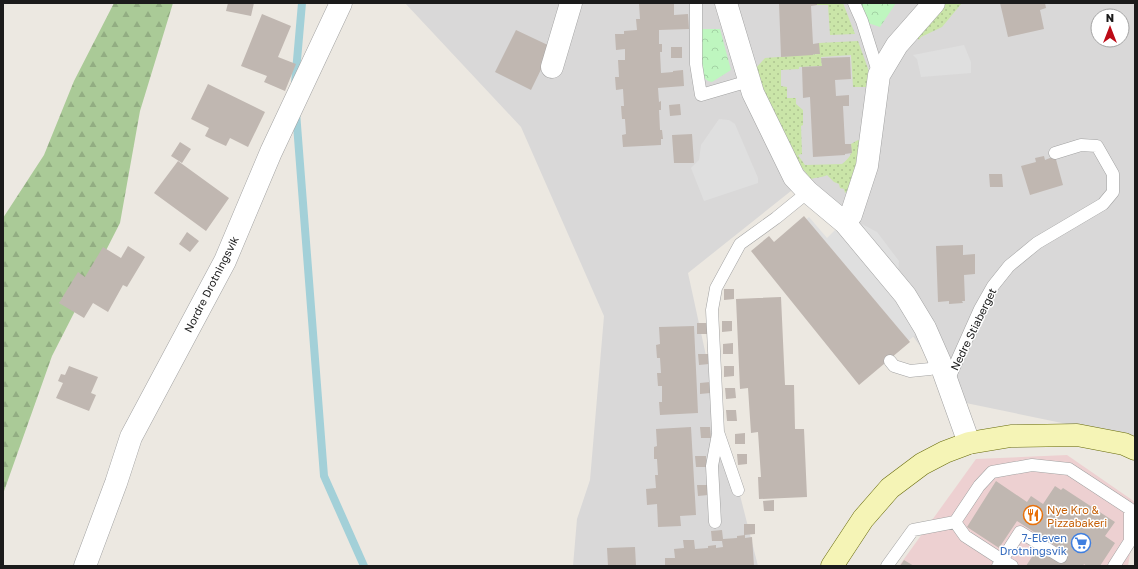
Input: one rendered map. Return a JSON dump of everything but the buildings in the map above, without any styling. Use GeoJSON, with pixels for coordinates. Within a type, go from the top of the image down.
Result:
{"type":"FeatureCollection","features":[{"type":"Feature","properties":{"kind":"main road"},"geometry":{"type":"LineString","coordinates":[[832,566],[863,518],[890,488],[922,464],[945,452],[969,443],[1012,436],[1077,435],[1124,444],[1135,450]]}},
{"type":"Feature","properties":{"kind":"street","name":"Nordre Drotningsvik"},"geometry":{"type":"LineString","coordinates":[[85,566],[116,484],[131,437],[226,261],[271,152],[341,3]]}},
{"type":"Feature","properties":{"kind":"street"},"geometry":{"type":"LineString","coordinates":[[552,67],[571,3]]}},
{"type":"Feature","properties":{"kind":"street","name":"Nedre Stiaberget"},"geometry":{"type":"LineString","coordinates":[[726,3],[753,93],[794,177],[808,192],[845,223],[906,295],[925,328],[943,370],[969,443]]}},
{"type":"Feature","properties":{"kind":"street"},"geometry":{"type":"LineString","coordinates":[[845,223],[851,215],[867,166],[879,75],[897,45],[934,3]]}},
{"type":"Feature","properties":{"kind":"lane"},"geometry":{"type":"LineString","coordinates":[[696,3],[696,64],[700,95],[749,81]]}},
{"type":"Feature","properties":{"kind":"lane"},"geometry":{"type":"LineString","coordinates":[[854,3],[862,21],[879,75]]}},
{"type":"Feature","properties":{"kind":"lane","name":"Nedre Stiaberget"},"geometry":{"type":"LineString","coordinates":[[890,361],[894,366],[910,371],[930,369],[943,370],[951,374],[993,286],[1009,266],[1037,243],[1103,204],[1114,192],[1114,174],[1097,146],[1081,145],[1054,153]]}},
{"type":"Feature","properties":{"kind":"lane"},"geometry":{"type":"LineString","coordinates":[[715,522],[712,466],[718,432],[712,310],[716,288],[740,244],[776,218],[808,192]]}},
{"type":"Feature","properties":{"kind":"lane"},"geometry":{"type":"LineString","coordinates":[[718,432],[738,490]]}},
{"type":"Feature","properties":{"kind":"lane"},"geometry":{"type":"LineString","coordinates":[[887,566],[913,530],[955,522],[979,486],[992,472],[1032,465],[1068,469],[1130,509],[1130,541],[1114,566]]}},
{"type":"Feature","properties":{"kind":"lane"},"geometry":{"type":"LineString","coordinates":[[955,522],[965,536],[1000,563],[1012,566]]}},
{"type":"Feature","properties":{"kind":"lane"},"geometry":{"type":"LineString","coordinates":[[1000,563],[1020,532],[1061,557]]}},
{"type":"Feature","properties":{"kind":"shaded area"},"geometry":{"type":"Polygon","coordinates":[[[405,3],[1135,3],[1135,449],[1115,434],[961,402],[801,183],[688,273],[715,397],[758,566],[573,566],[577,519],[590,480],[604,316],[521,127],[405,3]]]}},
{"type":"Feature","properties":{"kind":"shaded area"},"geometry":{"type":"Polygon","coordinates":[[[964,45],[971,62],[971,73],[921,77],[917,59],[913,55],[964,45]]]}},
{"type":"Feature","properties":{"kind":"shaded area"},"geometry":{"type":"Polygon","coordinates":[[[719,119],[729,120],[735,124],[758,178],[758,183],[704,201],[691,168],[699,160],[701,145],[719,119]]]}},
{"type":"Feature","properties":{"kind":"shaded area"},"geometry":{"type":"Polygon","coordinates":[[[809,217],[827,238],[835,230],[859,256],[919,332],[861,380],[760,258],[809,217]]]}},
{"type":"Feature","properties":{"kind":"shaded area"},"geometry":{"type":"Polygon","coordinates":[[[862,224],[877,232],[899,261],[898,273],[865,235],[862,224]]]}},
{"type":"Feature","properties":{"kind":"shaded area"},"geometry":{"type":"Polygon","coordinates":[[[1067,455],[1135,502],[1135,525],[1128,566],[899,566],[976,459],[1067,455]]]}},
{"type":"Feature","properties":{"kind":"green space"},"geometry":{"type":"Polygon","coordinates":[[[114,3],[173,3],[140,111],[120,223],[52,356],[3,494],[3,218],[44,155],[74,81],[114,3]]]}},
{"type":"Feature","properties":{"kind":"green space"},"geometry":{"type":"Polygon","coordinates":[[[817,3],[843,3],[855,34],[830,35],[828,5],[817,5],[817,3]]]}},
{"type":"Feature","properties":{"kind":"green space"},"geometry":{"type":"Polygon","coordinates":[[[855,3],[896,3],[880,27],[862,21],[855,3]]]}},
{"type":"Feature","properties":{"kind":"green space"},"geometry":{"type":"Polygon","coordinates":[[[941,3],[962,3],[942,27],[921,37],[919,40],[916,36],[941,3]]]}},
{"type":"Feature","properties":{"kind":"green space"},"geometry":{"type":"Polygon","coordinates":[[[699,29],[720,29],[731,70],[712,82],[708,81],[701,75],[699,29]]]}},
{"type":"Feature","properties":{"kind":"green space"},"geometry":{"type":"Polygon","coordinates":[[[858,41],[871,77],[871,87],[853,87],[851,55],[821,57],[822,66],[799,67],[799,69],[781,70],[781,86],[787,87],[787,98],[796,98],[796,104],[803,110],[803,125],[801,126],[802,154],[798,155],[805,165],[842,164],[850,155],[851,144],[858,140],[864,142],[848,190],[845,193],[844,189],[840,188],[839,184],[834,182],[827,175],[811,179],[794,158],[766,96],[756,68],[765,58],[819,54],[819,43],[858,41]]]}},
{"type":"Feature","properties":{"kind":"waterway"},"geometry":{"type":"LineString","coordinates":[[295,83],[302,3]]}},
{"type":"Feature","properties":{"kind":"waterway"},"geometry":{"type":"LineString","coordinates":[[296,112],[324,476],[364,566]]}},
{"type":"Feature","properties":{"kind":"place","name":"Nye Kro & Pizzabakeri"},"geometry":{"type":"Point","coordinates":[1033,515]}},
{"type":"Feature","properties":{"kind":"place","name":"7-Eleven Drotningsvik"},"geometry":{"type":"Point","coordinates":[1081,543]}}]}
